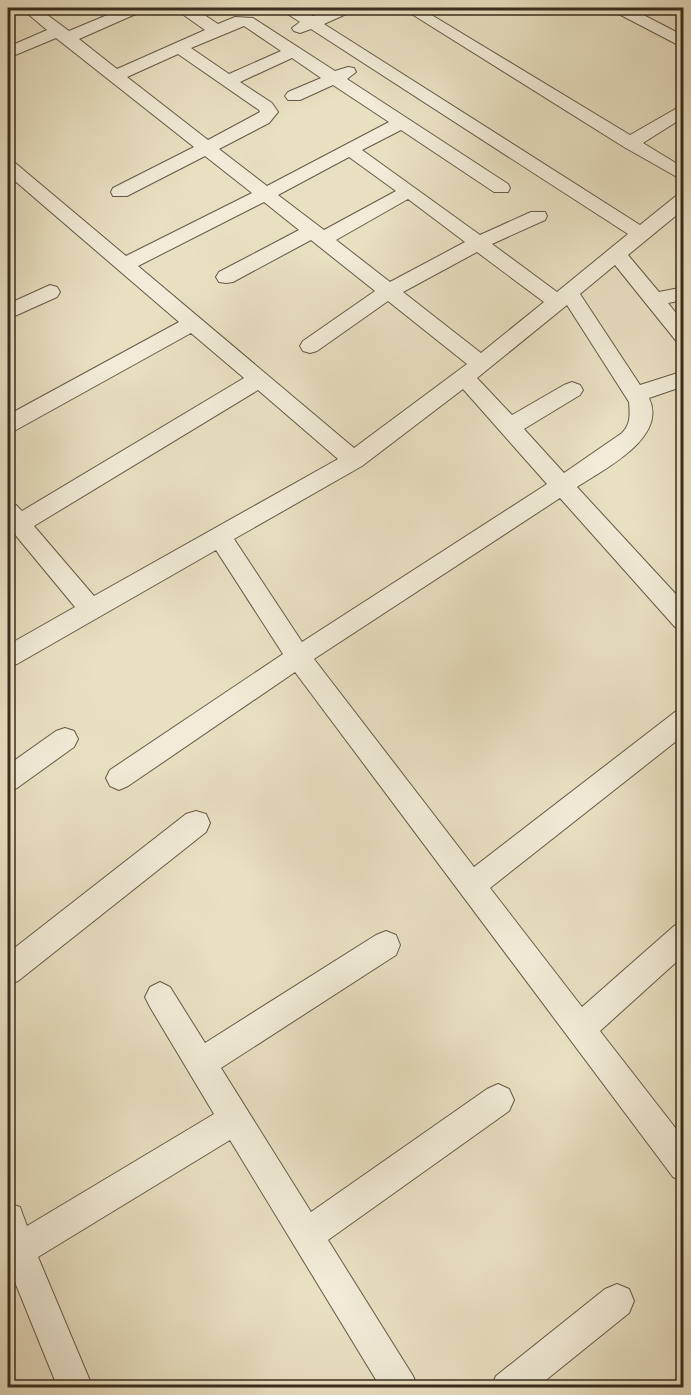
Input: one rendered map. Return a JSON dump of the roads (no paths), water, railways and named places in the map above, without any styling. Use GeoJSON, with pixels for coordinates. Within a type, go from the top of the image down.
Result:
{"type":"FeatureCollection","features":[{"type":"Feature","properties":{"kind":"street"},"geometry":{"type":"LineString","coordinates":[[29,8],[389,291],[473,370],[509,427],[684,620]]}},
{"type":"Feature","properties":{"kind":"street"},"geometry":{"type":"LineString","coordinates":[[184,8],[216,30]]}},
{"type":"Feature","properties":{"kind":"street"},"geometry":{"type":"LineString","coordinates":[[289,8],[641,234]]}},
{"type":"Feature","properties":{"kind":"street"},"geometry":{"type":"LineString","coordinates":[[275,38],[347,8]]}},
{"type":"Feature","properties":{"kind":"street"},"geometry":{"type":"LineString","coordinates":[[410,8],[684,176]]}},
{"type":"Feature","properties":{"kind":"street"},"geometry":{"type":"LineString","coordinates":[[627,9],[684,43]]}},
{"type":"Feature","properties":{"kind":"street"},"geometry":{"type":"LineString","coordinates":[[8,52],[132,10]]}},
{"type":"Feature","properties":{"kind":"street"},"geometry":{"type":"LineString","coordinates":[[115,76],[241,20],[275,38],[501,188]]}},
{"type":"Feature","properties":{"kind":"street"},"geometry":{"type":"LineString","coordinates":[[120,192],[263,119],[269,112],[266,107],[230,80],[179,47]]}},
{"type":"Feature","properties":{"kind":"street"},"geometry":{"type":"LineString","coordinates":[[230,80],[295,51]]}},
{"type":"Feature","properties":{"kind":"street"},"geometry":{"type":"LineString","coordinates":[[294,96],[372,62]]}},
{"type":"Feature","properties":{"kind":"street"},"geometry":{"type":"LineString","coordinates":[[630,144],[684,109]]}},
{"type":"Feature","properties":{"kind":"street"},"geometry":{"type":"LineString","coordinates":[[125,265],[402,122]]}},
{"type":"Feature","properties":{"kind":"street"},"geometry":{"type":"LineString","coordinates":[[119,778],[298,657],[561,486],[637,433],[643,419],[640,401],[636,394],[563,297],[478,243],[350,150]]}},
{"type":"Feature","properties":{"kind":"street"},"geometry":{"type":"LineString","coordinates":[[8,166],[354,460]]}},
{"type":"Feature","properties":{"kind":"street"},"geometry":{"type":"LineString","coordinates":[[226,278],[409,191]]}},
{"type":"Feature","properties":{"kind":"street"},"geometry":{"type":"LineString","coordinates":[[8,657],[354,460],[473,370],[684,199]]}},
{"type":"Feature","properties":{"kind":"street"},"geometry":{"type":"LineString","coordinates":[[310,346],[389,291],[478,243],[538,216]]}},
{"type":"Feature","properties":{"kind":"street"},"geometry":{"type":"LineString","coordinates":[[616,254],[684,337]]}},
{"type":"Feature","properties":{"kind":"street"},"geometry":{"type":"LineString","coordinates":[[8,312],[50,292]]}},
{"type":"Feature","properties":{"kind":"street"},"geometry":{"type":"LineString","coordinates":[[654,300],[684,293]]}},
{"type":"Feature","properties":{"kind":"street"},"geometry":{"type":"LineString","coordinates":[[8,424],[193,323]]}},
{"type":"Feature","properties":{"kind":"street"},"geometry":{"type":"LineString","coordinates":[[636,394],[684,378]]}},
{"type":"Feature","properties":{"kind":"street"},"geometry":{"type":"LineString","coordinates":[[91,609],[13,517],[259,379]]}},
{"type":"Feature","properties":{"kind":"street"},"geometry":{"type":"LineString","coordinates":[[509,427],[572,390]]}},
{"type":"Feature","properties":{"kind":"street"},"geometry":{"type":"LineString","coordinates":[[220,536],[298,657],[684,1166]]}},
{"type":"Feature","properties":{"kind":"street"},"geometry":{"type":"LineString","coordinates":[[471,886],[684,720]]}},
{"type":"Feature","properties":{"kind":"street"},"geometry":{"type":"LineString","coordinates":[[8,780],[65,739]]}},
{"type":"Feature","properties":{"kind":"street"},"geometry":{"type":"LineString","coordinates":[[8,971],[196,823]]}},
{"type":"Feature","properties":{"kind":"street"},"geometry":{"type":"LineString","coordinates":[[579,1029],[684,936]]}},
{"type":"Feature","properties":{"kind":"street"},"geometry":{"type":"LineString","coordinates":[[201,1063],[386,945]]}},
{"type":"Feature","properties":{"kind":"street"},"geometry":{"type":"LineString","coordinates":[[160,997],[401,1388]]}},
{"type":"Feature","properties":{"kind":"street"},"geometry":{"type":"LineString","coordinates":[[307,1235],[498,1100]]}},
{"type":"Feature","properties":{"kind":"street"},"geometry":{"type":"LineString","coordinates":[[18,1250],[235,1119]]}},
{"type":"Feature","properties":{"kind":"street"},"geometry":{"type":"LineString","coordinates":[[8,1219],[18,1250],[76,1388]]}},
{"type":"Feature","properties":{"kind":"street"},"geometry":{"type":"LineString","coordinates":[[508,1388],[617,1301]]}}]}
